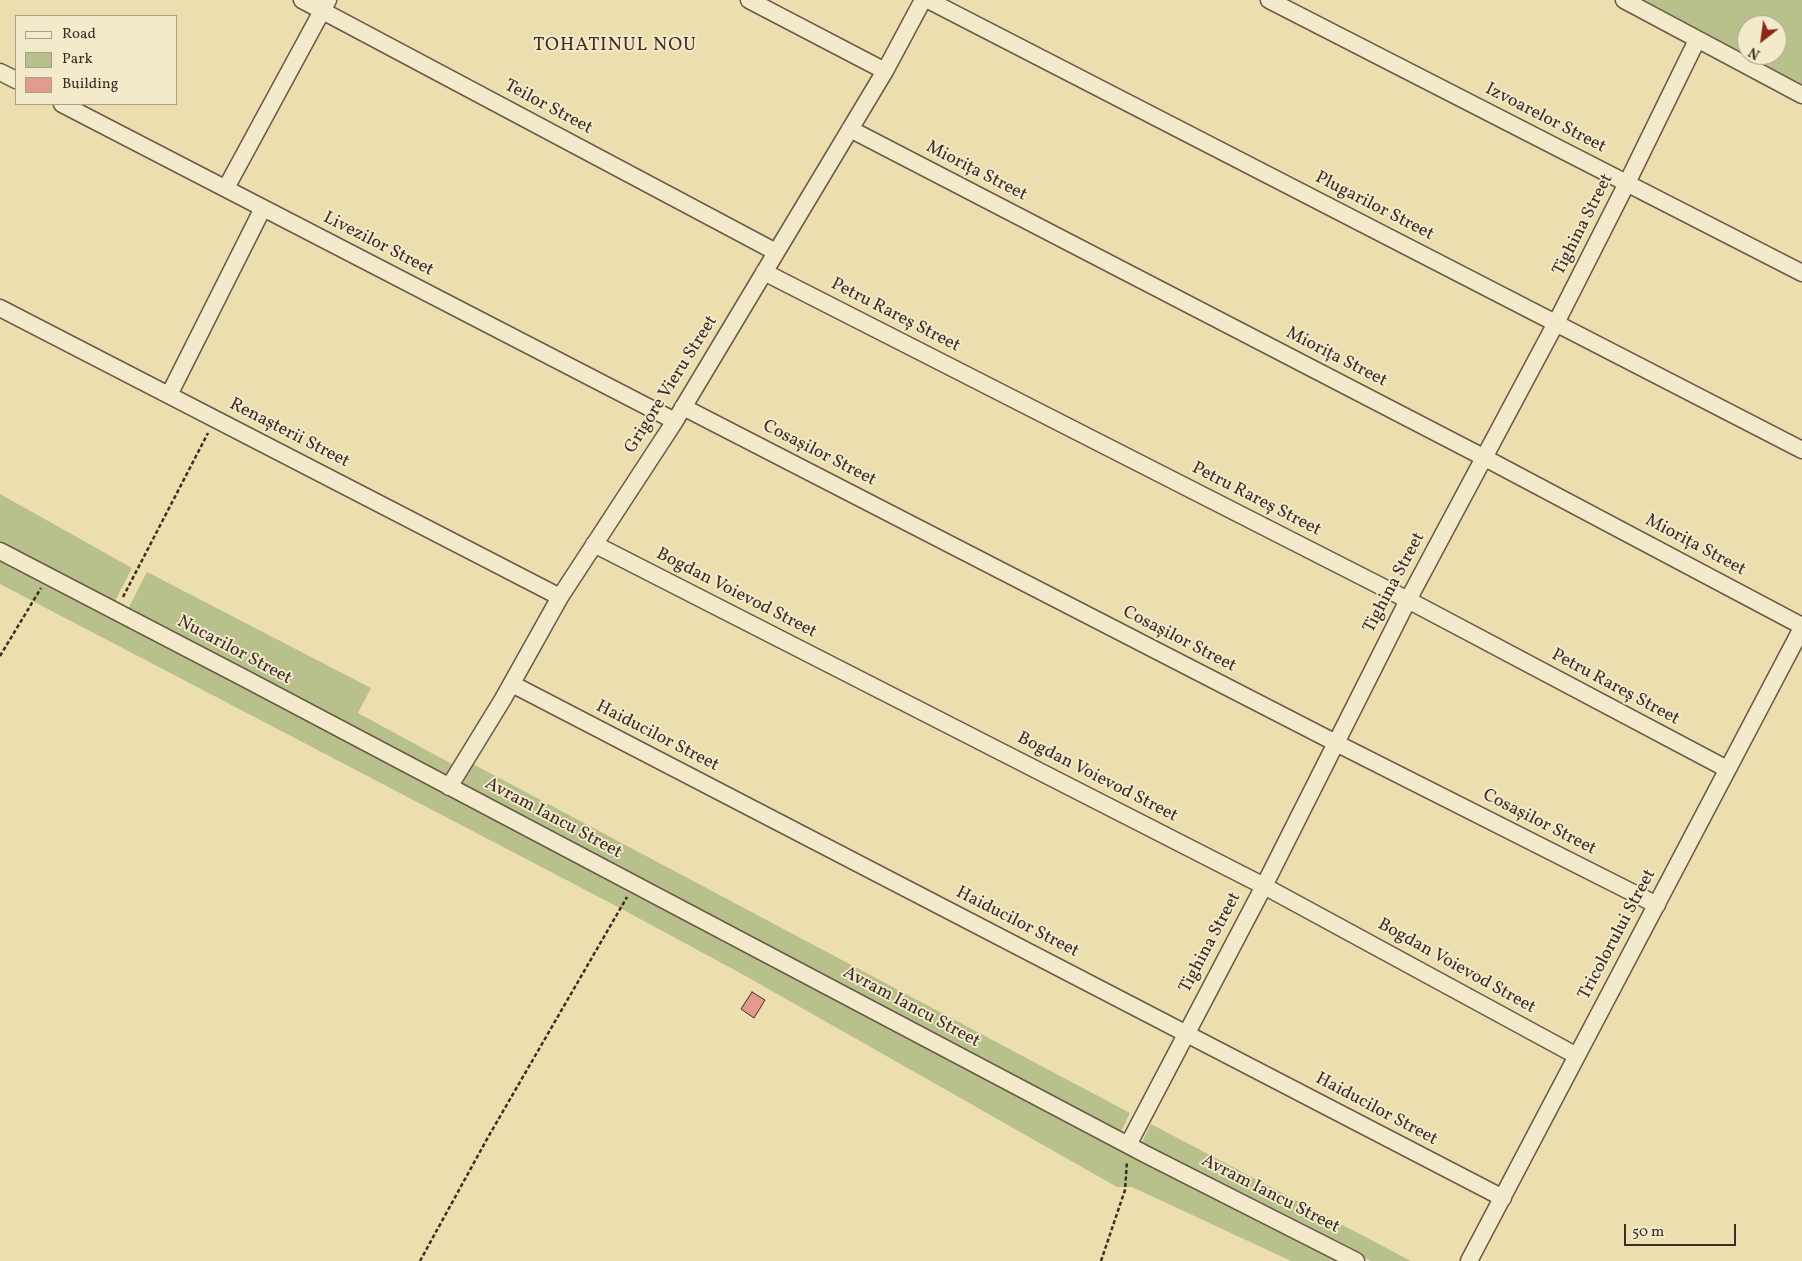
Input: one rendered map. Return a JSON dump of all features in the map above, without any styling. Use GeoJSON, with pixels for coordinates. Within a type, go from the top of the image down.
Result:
{"type":"FeatureCollection","features":[{"type":"Feature","properties":{"kind":"street","name":"Teilor Street"},"geometry":{"type":"LineString","coordinates":[[302,0],[325,5],[776,252]]}},
{"type":"Feature","properties":{"kind":"street"},"geometry":{"type":"LineString","coordinates":[[749,0],[885,71]]}},
{"type":"Feature","properties":{"kind":"street","name":"Grigore Vieru Street"},"geometry":{"type":"LineString","coordinates":[[449,787],[512,684],[560,597],[679,414],[885,71],[923,0]]}},
{"type":"Feature","properties":{"kind":"street","name":"Plugarilor Street"},"geometry":{"type":"LineString","coordinates":[[928,0],[1802,450]]}},
{"type":"Feature","properties":{"kind":"street","name":"Izvoarelor Street"},"geometry":{"type":"LineString","coordinates":[[1269,0],[1802,273]]}},
{"type":"Feature","properties":{"kind":"street"},"geometry":{"type":"LineString","coordinates":[[1624,0],[1802,95]]}},
{"type":"Feature","properties":{"kind":"street"},"geometry":{"type":"LineString","coordinates":[[226,188],[325,5]]}},
{"type":"Feature","properties":{"kind":"street","name":"Tighina Street"},"geometry":{"type":"LineString","coordinates":[[1128,1145],[1264,886],[1408,600],[1556,323],[1627,184],[1697,40]]}},
{"type":"Feature","properties":{"kind":"street"},"geometry":{"type":"LineString","coordinates":[[0,72],[15,80]]}},
{"type":"Feature","properties":{"kind":"street","name":"Livezilor Street"},"geometry":{"type":"LineString","coordinates":[[64,105],[263,208],[679,414]]}},
{"type":"Feature","properties":{"kind":"street","name":"Miorița Street"},"geometry":{"type":"LineString","coordinates":[[850,129],[1485,458],[1802,627]]}},
{"type":"Feature","properties":{"kind":"street"},"geometry":{"type":"LineString","coordinates":[[169,395],[263,208]]}},
{"type":"Feature","properties":{"kind":"street","name":"Petru Rareș Street"},"geometry":{"type":"LineString","coordinates":[[764,272],[1408,600],[1727,770]]}},
{"type":"Feature","properties":{"kind":"street","name":"Renașterii Street"},"geometry":{"type":"LineString","coordinates":[[0,308],[560,597]]}},
{"type":"Feature","properties":{"kind":"street","name":"Cosașilor Street"},"geometry":{"type":"LineString","coordinates":[[679,414],[1658,905]]}},
{"type":"Feature","properties":{"kind":"street","name":"Bogdan Voievod Street"},"geometry":{"type":"LineString","coordinates":[[594,544],[1264,886],[1578,1056]]}},
{"type":"Feature","properties":{"kind":"street","name":"Nucarilor Street"},"geometry":{"type":"LineString","coordinates":[[0,551],[449,787]]}},
{"type":"Feature","properties":{"kind":"street","name":"Tricolorului Street"},"geometry":{"type":"LineString","coordinates":[[1469,1261],[1658,905],[1802,627]]}},
{"type":"Feature","properties":{"kind":"street","name":"Haiducilor Street"},"geometry":{"type":"LineString","coordinates":[[512,684],[1503,1198]]}},
{"type":"Feature","properties":{"kind":"street","name":"Avram Iancu Street"},"geometry":{"type":"LineString","coordinates":[[449,787],[1128,1145],[1356,1261]]}},
{"type":"Feature","properties":{"kind":"path"},"geometry":{"type":"LineString","coordinates":[[116,612],[215,419]]}},
{"type":"Feature","properties":{"kind":"path"},"geometry":{"type":"LineString","coordinates":[[0,656],[48,576]]}},
{"type":"Feature","properties":{"kind":"path"},"geometry":{"type":"LineString","coordinates":[[420,1261],[634,885]]}},
{"type":"Feature","properties":{"kind":"path"},"geometry":{"type":"LineString","coordinates":[[1101,1261],[1124,1190],[1128,1145]]}},
{"type":"Feature","properties":{"kind":"green space"},"geometry":{"type":"Polygon","coordinates":[[[1641,0],[1802,0],[1802,86],[1763,65],[1787,65],[1787,15],[1737,15],[1737,51],[1641,0]]]}},
{"type":"Feature","properties":{"kind":"green space"},"geometry":{"type":"Polygon","coordinates":[[[0,494],[132,568],[113,605],[0,545],[0,494]]]}},
{"type":"Feature","properties":{"kind":"green space"},"geometry":{"type":"Polygon","coordinates":[[[0,560],[1339,1261],[1291,1261],[1132,1187],[1117,1187],[742,974],[616,906],[0,584],[0,560]]]}},
{"type":"Feature","properties":{"kind":"green space"},"geometry":{"type":"Polygon","coordinates":[[[147,572],[371,688],[358,713],[452,764],[446,777],[127,611],[147,572]]]}},
{"type":"Feature","properties":{"kind":"green space"},"geometry":{"type":"Polygon","coordinates":[[[471,763],[1130,1113],[1121,1132],[459,783],[471,763]]]}},
{"type":"Feature","properties":{"kind":"green space"},"geometry":{"type":"Polygon","coordinates":[[[1151,1124],[1411,1261],[1371,1261],[1142,1142],[1151,1124]]]}},
{"type":"Feature","properties":{"kind":"building"},"geometry":{"type":"Polygon","coordinates":[[[752,992],[765,1000],[754,1018],[741,1009],[752,992]]]}},
{"type":"Feature","properties":{"kind":"district","name":"TOHATINUL NOU"},"geometry":{"type":"Point","coordinates":[615,47]}}]}
